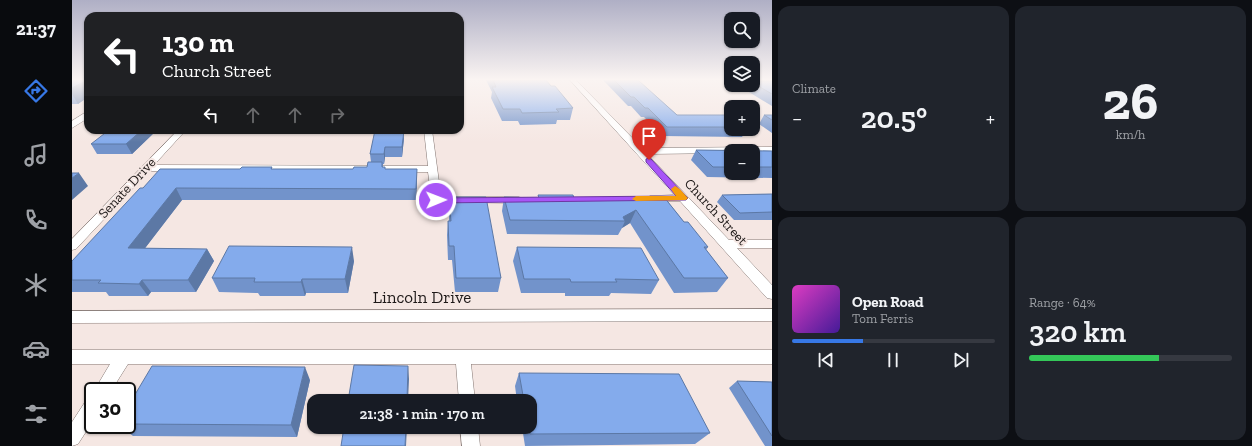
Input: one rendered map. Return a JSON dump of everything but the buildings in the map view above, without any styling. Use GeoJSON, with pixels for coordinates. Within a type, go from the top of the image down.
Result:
{"type":"FeatureCollection","features":[{"type":"Feature","properties":{"kind":"street","name":"Church Street"},"geometry":{"type":"LineString","coordinates":[[593,101],[772,294]]}},
{"type":"Feature","properties":{"kind":"street"},"geometry":{"type":"LineString","coordinates":[[72,125],[84,117]]}},
{"type":"Feature","properties":{"kind":"street","name":"Senate Drive"},"geometry":{"type":"LineString","coordinates":[[72,246],[178,134]]}},
{"type":"Feature","properties":{"kind":"street"},"geometry":{"type":"LineString","coordinates":[[428,134],[436,200],[532,200]]}},
{"type":"Feature","properties":{"kind":"street"},"geometry":{"type":"LineString","coordinates":[[640,151],[772,150]]}},
{"type":"Feature","properties":{"kind":"street"},"geometry":{"type":"LineString","coordinates":[[146,168],[432,169]]}},
{"type":"Feature","properties":{"kind":"street"},"geometry":{"type":"LineString","coordinates":[[643,199],[683,198]]}},
{"type":"Feature","properties":{"kind":"street"},"geometry":{"type":"LineString","coordinates":[[727,244],[772,244]]}},
{"type":"Feature","properties":{"kind":"street","name":"Lincoln Drive"},"geometry":{"type":"LineString","coordinates":[[72,317],[772,315]]}},
{"type":"Feature","properties":{"kind":"street"},"geometry":{"type":"LineString","coordinates":[[72,357],[772,357]]}},
{"type":"Feature","properties":{"kind":"street"},"geometry":{"type":"LineString","coordinates":[[108,382],[124,357]]}},
{"type":"Feature","properties":{"kind":"street"},"geometry":{"type":"LineString","coordinates":[[463,357],[466,394]]}},
{"type":"Feature","properties":{"kind":"street"},"geometry":{"type":"LineString","coordinates":[[72,438],[84,419]]}},
{"type":"Feature","properties":{"kind":"street"},"geometry":{"type":"LineString","coordinates":[[470,434],[471,446]]}},
{"type":"Feature","properties":{"kind":"slow traffic"},"geometry":{"type":"LineString","coordinates":[[636,199],[683,198],[675,189]]}},
{"type":"Feature","properties":{"kind":"route"},"geometry":{"type":"LineString","coordinates":[[436,200],[683,198],[649,160]]}}]}
